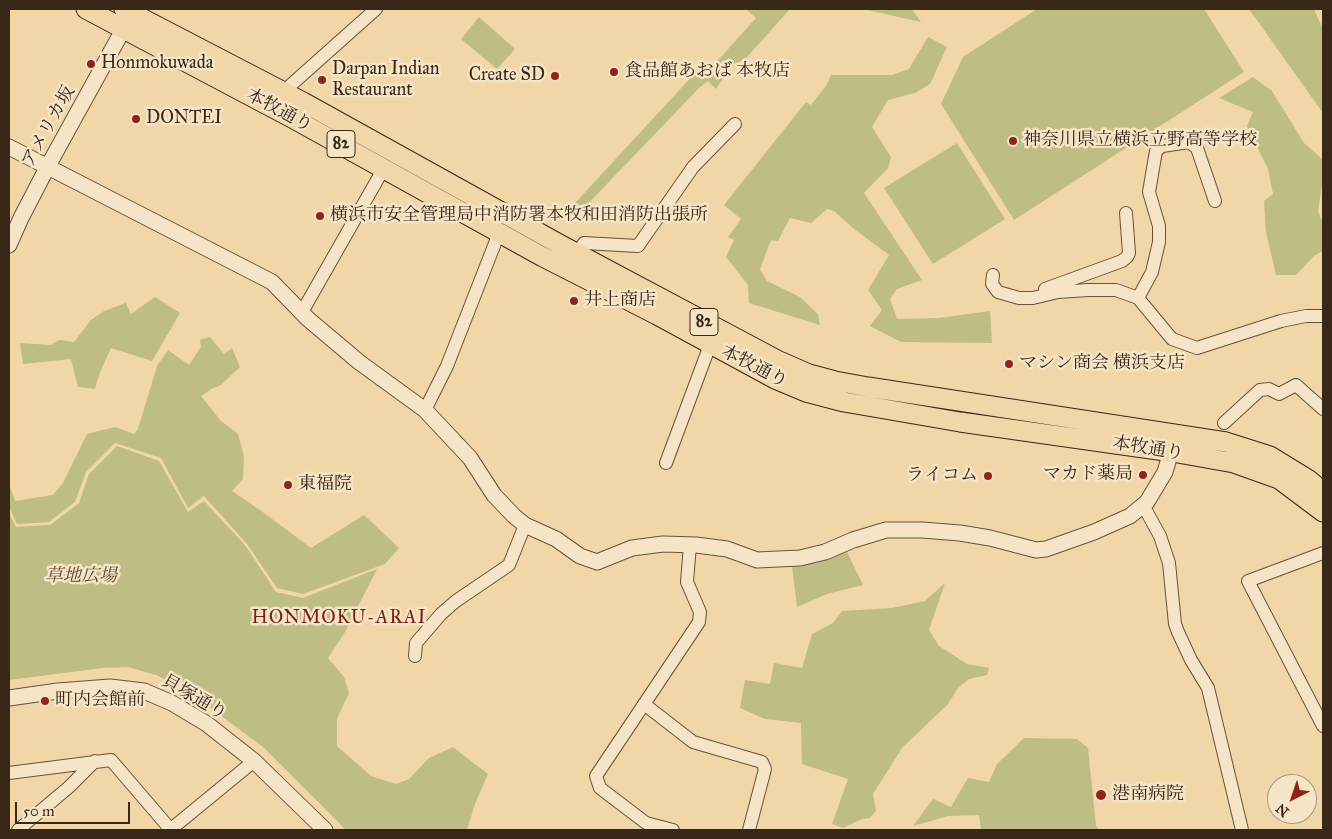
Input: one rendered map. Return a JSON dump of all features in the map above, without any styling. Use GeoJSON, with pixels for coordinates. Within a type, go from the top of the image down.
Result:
{"type":"FeatureCollection","features":[{"type":"Feature","properties":{"kind":"main road","name":"82"},"geometry":{"type":"LineString","coordinates":[[86,9],[128,15]]}},
{"type":"Feature","properties":{"kind":"main road","name":"本牧通り"},"geometry":{"type":"LineString","coordinates":[[128,15],[278,100],[384,168],[499,232],[573,262],[809,374],[868,387],[1226,442],[1270,456],[1309,480],[1323,492]]}},
{"type":"Feature","properties":{"kind":"main road","name":"本牧通り"},"geometry":{"type":"LineString","coordinates":[[278,100],[303,102],[513,211],[573,262],[710,344],[775,380],[806,392],[844,402],[960,422],[1172,452],[1234,463],[1279,479],[1323,512]]}},
{"type":"Feature","properties":{"kind":"street"},"geometry":{"type":"LineString","coordinates":[[278,100],[376,9]]}},
{"type":"Feature","properties":{"kind":"street","name":"アメリカ坂"},"geometry":{"type":"LineString","coordinates":[[9,246],[21,218],[128,15]]}},
{"type":"Feature","properties":{"kind":"street"},"geometry":{"type":"LineString","coordinates":[[573,262],[584,243],[638,246],[693,167],[735,124]]}},
{"type":"Feature","properties":{"kind":"street"},"geometry":{"type":"LineString","coordinates":[[1138,298],[1152,272],[1159,242],[1159,226],[1149,192],[1156,151],[1162,146],[1188,142],[1197,148],[1215,201]]}},
{"type":"Feature","properties":{"kind":"street"},"geometry":{"type":"LineString","coordinates":[[9,146],[272,282],[302,312],[359,362],[424,410],[470,458],[494,495],[514,516],[525,524],[556,539],[580,556],[598,562],[632,548],[663,544],[727,549],[757,560],[800,558],[825,552],[853,540],[886,530],[922,530],[990,538],[1036,550],[1046,549],[1094,532],[1130,516],[1143,505],[1165,472],[1176,434]]}},
{"type":"Feature","properties":{"kind":"street"},"geometry":{"type":"LineString","coordinates":[[302,312],[384,168]]}},
{"type":"Feature","properties":{"kind":"street"},"geometry":{"type":"LineString","coordinates":[[1019,298],[1122,261],[1129,252],[1126,213]]}},
{"type":"Feature","properties":{"kind":"street"},"geometry":{"type":"LineString","coordinates":[[424,410],[447,366],[499,232]]}},
{"type":"Feature","properties":{"kind":"street"},"geometry":{"type":"LineString","coordinates":[[993,275],[992,284],[998,292],[1019,298],[1033,298],[1058,292],[1116,290],[1138,298],[1172,339],[1197,348],[1281,321],[1306,316],[1323,316]]}},
{"type":"Feature","properties":{"kind":"street"},"geometry":{"type":"LineString","coordinates":[[666,463],[710,344]]}},
{"type":"Feature","properties":{"kind":"street"},"geometry":{"type":"LineString","coordinates":[[1224,423],[1260,390],[1269,389],[1279,394],[1296,385],[1323,409]]}},
{"type":"Feature","properties":{"kind":"street"},"geometry":{"type":"LineString","coordinates":[[1143,505],[1160,536],[1169,563],[1175,624],[1191,660],[1208,688],[1242,830]]}},
{"type":"Feature","properties":{"kind":"street"},"geometry":{"type":"LineString","coordinates":[[416,656],[416,643],[441,614],[456,601],[510,565],[525,524]]}},
{"type":"Feature","properties":{"kind":"street"},"geometry":{"type":"LineString","coordinates":[[673,830],[646,823],[600,788],[596,776],[699,622],[700,612],[687,582],[690,545]]}},
{"type":"Feature","properties":{"kind":"street"},"geometry":{"type":"LineString","coordinates":[[1323,553],[1248,581],[1323,726]]}},
{"type":"Feature","properties":{"kind":"street","name":"貝塚通り"},"geometry":{"type":"LineString","coordinates":[[9,698],[58,691],[110,687],[144,691],[172,702],[207,724],[254,761],[325,830]]}},
{"type":"Feature","properties":{"kind":"street"},"geometry":{"type":"LineString","coordinates":[[644,704],[693,742],[762,762],[765,769],[749,830]]}},
{"type":"Feature","properties":{"kind":"street"},"geometry":{"type":"LineString","coordinates":[[9,773],[110,760],[171,830],[254,761]]}},
{"type":"Feature","properties":{"kind":"street"},"geometry":{"type":"LineString","coordinates":[[18,830],[69,787],[95,761]]}},
{"type":"Feature","properties":{"kind":"green space"},"geometry":{"type":"Polygon","coordinates":[[[746,9],[790,9],[747,57],[731,67],[716,89],[708,81],[700,87],[582,210],[570,215],[549,217],[541,212],[576,202],[696,72],[703,77],[756,18],[746,9]]]}},
{"type":"Feature","properties":{"kind":"green space"},"geometry":{"type":"Polygon","coordinates":[[[863,9],[912,9],[921,22],[863,9]]]}},
{"type":"Feature","properties":{"kind":"green space","name":"神奈川県立横浜立野高等学校"},"geometry":{"type":"Polygon","coordinates":[[[1037,9],[1204,9],[1244,72],[1014,220],[941,104],[963,57],[1037,9]]]}},
{"type":"Feature","properties":{"kind":"green space"},"geometry":{"type":"Polygon","coordinates":[[[1249,9],[1314,9],[1323,29],[1323,113],[1249,9]]]}},
{"type":"Feature","properties":{"kind":"green space"},"geometry":{"type":"Polygon","coordinates":[[[479,17],[515,49],[497,69],[461,39],[479,17]]]}},
{"type":"Feature","properties":{"kind":"green space"},"geometry":{"type":"Polygon","coordinates":[[[928,37],[947,47],[930,84],[915,93],[888,100],[872,127],[891,157],[888,168],[864,193],[922,280],[897,289],[890,299],[897,319],[939,318],[990,311],[992,343],[901,342],[870,326],[882,310],[868,290],[889,255],[854,229],[834,211],[827,209],[811,223],[790,218],[778,241],[771,240],[760,269],[767,281],[800,297],[818,314],[820,325],[749,303],[748,285],[726,257],[734,240],[728,237],[741,219],[724,205],[806,102],[811,105],[826,86],[831,75],[892,75],[909,69],[928,37]]]}},
{"type":"Feature","properties":{"kind":"green space"},"geometry":{"type":"Polygon","coordinates":[[[1253,77],[1272,91],[1304,143],[1323,160],[1323,180],[1318,211],[1323,224],[1323,251],[1314,256],[1296,275],[1276,275],[1266,232],[1264,201],[1273,194],[1268,169],[1247,126],[1253,112],[1219,98],[1253,77]]]}},
{"type":"Feature","properties":{"kind":"green space"},"geometry":{"type":"Polygon","coordinates":[[[957,143],[1005,219],[933,264],[884,188],[957,143]]]}},
{"type":"Feature","properties":{"kind":"green space"},"geometry":{"type":"Polygon","coordinates":[[[155,297],[180,313],[152,361],[111,348],[100,372],[95,389],[78,387],[71,359],[23,364],[20,343],[51,345],[59,340],[74,342],[91,320],[104,311],[126,303],[131,314],[155,297]]]}},
{"type":"Feature","properties":{"kind":"green space"},"geometry":{"type":"Polygon","coordinates":[[[210,337],[224,354],[232,348],[240,367],[221,385],[201,396],[221,421],[238,434],[244,456],[243,479],[232,491],[311,548],[364,515],[399,548],[385,564],[303,594],[277,588],[247,544],[204,496],[188,508],[161,458],[115,443],[86,472],[75,502],[49,522],[17,524],[9,507],[9,484],[15,501],[53,495],[63,483],[87,434],[115,427],[134,434],[138,429],[157,366],[168,350],[189,365],[201,347],[200,340],[210,337]]]}},
{"type":"Feature","properties":{"kind":"green space","name":"草地広場"},"geometry":{"type":"Polygon","coordinates":[[[117,446],[159,461],[188,512],[204,501],[245,545],[276,592],[303,598],[377,569],[345,632],[328,658],[344,677],[349,693],[337,719],[337,746],[371,776],[396,784],[409,779],[429,758],[453,747],[488,774],[475,804],[467,830],[346,830],[263,747],[185,689],[156,675],[128,667],[103,668],[9,680],[9,513],[16,527],[50,525],[79,503],[89,474],[117,446]]]}},
{"type":"Feature","properties":{"kind":"green space"},"geometry":{"type":"Polygon","coordinates":[[[847,552],[863,585],[827,594],[797,607],[792,566],[816,563],[847,552]]]}},
{"type":"Feature","properties":{"kind":"green space"},"geometry":{"type":"Polygon","coordinates":[[[945,583],[929,630],[939,646],[967,664],[989,668],[987,675],[969,679],[959,687],[947,705],[902,748],[873,794],[876,811],[870,818],[862,819],[843,828],[832,824],[848,779],[802,764],[801,723],[765,719],[740,708],[745,680],[770,684],[774,663],[802,668],[812,634],[833,623],[842,611],[892,608],[925,601],[945,583]]]}},
{"type":"Feature","properties":{"kind":"green space"},"geometry":{"type":"Polygon","coordinates":[[[1024,738],[1077,739],[1088,748],[1096,826],[1099,830],[981,830],[979,815],[948,816],[913,826],[933,799],[951,807],[968,778],[989,782],[997,764],[1024,738]]]}},
{"type":"Feature","properties":{"kind":"place","name":"Honmokuwada"},"geometry":{"type":"Point","coordinates":[91,64]}},
{"type":"Feature","properties":{"kind":"place","name":"食品館あおば 本牧店"},"geometry":{"type":"Point","coordinates":[614,72]}},
{"type":"Feature","properties":{"kind":"place","name":"Create SD"},"geometry":{"type":"Point","coordinates":[555,76]}},
{"type":"Feature","properties":{"kind":"place","name":"Darpan Indian Restaurant"},"geometry":{"type":"Point","coordinates":[322,80]}},
{"type":"Feature","properties":{"kind":"place","name":"DONTEI"},"geometry":{"type":"Point","coordinates":[136,119]}},
{"type":"Feature","properties":{"kind":"place","name":"神奈川県立横浜立野高等学校"},"geometry":{"type":"Point","coordinates":[1013,141]}},
{"type":"Feature","properties":{"kind":"place","name":"横浜市安全管理局中消防署本牧和田消防出張所"},"geometry":{"type":"Point","coordinates":[320,216]}},
{"type":"Feature","properties":{"kind":"place","name":"井上商店"},"geometry":{"type":"Point","coordinates":[574,301]}},
{"type":"Feature","properties":{"kind":"place","name":"マシン商会 横浜支店"},"geometry":{"type":"Point","coordinates":[1009,364]}},
{"type":"Feature","properties":{"kind":"place","name":"マカド薬局"},"geometry":{"type":"Point","coordinates":[1143,475]}},
{"type":"Feature","properties":{"kind":"place","name":"ライコム"},"geometry":{"type":"Point","coordinates":[988,476]}},
{"type":"Feature","properties":{"kind":"place","name":"東福院"},"geometry":{"type":"Point","coordinates":[288,485]}},
{"type":"Feature","properties":{"kind":"place","name":"町内会館前"},"geometry":{"type":"Point","coordinates":[45,701]}},
{"type":"Feature","properties":{"kind":"place","name":"港南病院"},"geometry":{"type":"Point","coordinates":[1101,795]}},
{"type":"Feature","properties":{"kind":"district","name":"HONMOKU-ARAI"},"geometry":{"type":"Point","coordinates":[339,618]}}]}
